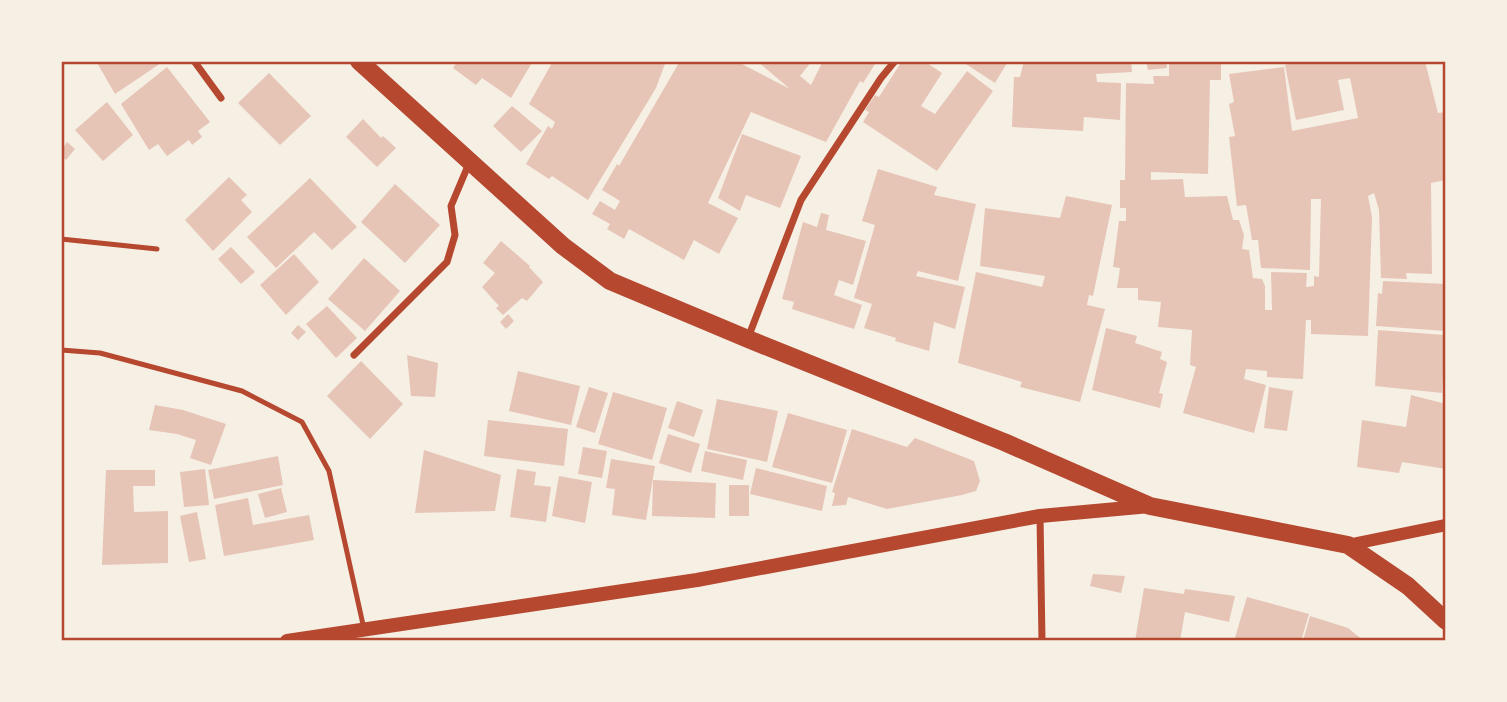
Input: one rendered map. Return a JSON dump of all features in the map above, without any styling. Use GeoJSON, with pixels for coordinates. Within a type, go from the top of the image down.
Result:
{"type":"FeatureCollection","features":[{"type":"Feature","properties":{"kind":"main road"},"geometry":{"type":"LineString","coordinates":[[362,62],[564,246],[610,281],[1004,442],[1150,506],[1348,545],[1408,586],[1446,621]]}},
{"type":"Feature","properties":{"kind":"main road"},"geometry":{"type":"LineString","coordinates":[[287,641],[697,580],[1040,516],[1150,506]]}},
{"type":"Feature","properties":{"kind":"street"},"geometry":{"type":"LineString","coordinates":[[194,61],[221,98]]}},
{"type":"Feature","properties":{"kind":"street"},"geometry":{"type":"LineString","coordinates":[[748,339],[801,200],[895,61]]}},
{"type":"Feature","properties":{"kind":"street"},"geometry":{"type":"LineString","coordinates":[[354,355],[447,262],[455,235],[451,206],[470,161]]}},
{"type":"Feature","properties":{"kind":"street"},"geometry":{"type":"LineString","coordinates":[[1040,516],[1042,641]]}},
{"type":"Feature","properties":{"kind":"street"},"geometry":{"type":"LineString","coordinates":[[1348,545],[1446,525]]}},
{"type":"Feature","properties":{"kind":"lane"},"geometry":{"type":"LineString","coordinates":[[61,239],[157,249]]}},
{"type":"Feature","properties":{"kind":"lane"},"geometry":{"type":"LineString","coordinates":[[61,350],[100,353],[242,391],[302,422],[330,471],[364,629]]}},
{"type":"Feature","properties":{"kind":"building"},"geometry":{"type":"Polygon","coordinates":[[[96,61],[164,61],[115,94],[96,61]]]}},
{"type":"Feature","properties":{"kind":"building"},"geometry":{"type":"Polygon","coordinates":[[[458,61],[533,61],[511,98],[482,78],[476,85],[453,68],[458,61]]]}},
{"type":"Feature","properties":{"kind":"building"},"geometry":{"type":"Polygon","coordinates":[[[553,61],[666,61],[656,88],[588,200],[552,176],[549,179],[526,164],[548,126],[552,129],[555,122],[529,104],[553,61]]]}},
{"type":"Feature","properties":{"kind":"building"},"geometry":{"type":"Polygon","coordinates":[[[680,61],[736,61],[790,89],[757,61],[812,61],[800,76],[811,85],[823,61],[877,61],[863,83],[860,81],[826,142],[751,112],[708,203],[738,218],[719,254],[694,240],[684,260],[629,229],[624,239],[607,229],[610,224],[592,214],[600,201],[615,210],[620,201],[602,190],[617,164],[619,166],[680,61]]]}},
{"type":"Feature","properties":{"kind":"building"},"geometry":{"type":"Polygon","coordinates":[[[902,61],[924,61],[942,73],[921,106],[935,114],[967,71],[993,91],[937,171],[863,122],[869,112],[865,110],[875,95],[879,97],[902,61]]]}},
{"type":"Feature","properties":{"kind":"building"},"geometry":{"type":"Polygon","coordinates":[[[961,61],[1005,61],[1007,63],[995,83],[961,61]]]}},
{"type":"Feature","properties":{"kind":"building"},"geometry":{"type":"Polygon","coordinates":[[[1024,61],[1131,61],[1132,72],[1096,74],[1097,82],[1121,83],[1120,120],[1084,117],[1083,131],[1012,127],[1014,77],[1020,77],[1024,61]]]}},
{"type":"Feature","properties":{"kind":"building"},"geometry":{"type":"Polygon","coordinates":[[[1146,61],[1166,61],[1167,68],[1148,70],[1146,61]]]}},
{"type":"Feature","properties":{"kind":"building"},"geometry":{"type":"Polygon","coordinates":[[[1169,61],[1221,61],[1221,80],[1210,80],[1208,174],[1151,172],[1151,180],[1183,179],[1185,197],[1227,196],[1233,220],[1239,220],[1244,235],[1242,249],[1249,250],[1253,278],[1262,279],[1265,286],[1265,310],[1272,310],[1271,272],[1307,273],[1306,287],[1314,286],[1314,276],[1319,277],[1321,199],[1311,199],[1310,270],[1261,268],[1258,240],[1252,240],[1246,205],[1237,206],[1229,137],[1235,136],[1229,104],[1234,102],[1229,74],[1284,67],[1292,131],[1358,118],[1350,78],[1338,80],[1344,110],[1296,120],[1285,65],[1297,61],[1425,61],[1438,113],[1446,112],[1446,180],[1431,183],[1432,274],[1406,273],[1407,279],[1381,278],[1379,210],[1374,193],[1368,196],[1372,217],[1368,336],[1311,334],[1311,320],[1306,320],[1303,379],[1267,377],[1267,371],[1246,369],[1244,379],[1266,385],[1254,433],[1183,413],[1196,367],[1190,365],[1192,330],[1158,327],[1161,302],[1138,300],[1138,288],[1117,288],[1120,268],[1113,267],[1119,221],[1126,221],[1126,208],[1120,208],[1120,180],[1125,180],[1126,83],[1154,84],[1153,76],[1169,76],[1169,61]]]}},
{"type":"Feature","properties":{"kind":"building"},"geometry":{"type":"Polygon","coordinates":[[[167,67],[210,122],[198,131],[202,137],[192,145],[189,140],[167,156],[158,144],[149,150],[121,104],[167,67]]]}},
{"type":"Feature","properties":{"kind":"building"},"geometry":{"type":"Polygon","coordinates":[[[269,73],[311,116],[280,145],[238,103],[269,73]]]}},
{"type":"Feature","properties":{"kind":"building"},"geometry":{"type":"Polygon","coordinates":[[[107,102],[133,135],[103,161],[75,130],[107,102]]]}},
{"type":"Feature","properties":{"kind":"building"},"geometry":{"type":"Polygon","coordinates":[[[512,106],[542,131],[521,152],[493,126],[512,106]]]}},
{"type":"Feature","properties":{"kind":"building"},"geometry":{"type":"Polygon","coordinates":[[[363,119],[381,138],[383,136],[396,148],[377,167],[346,137],[363,119]]]}},
{"type":"Feature","properties":{"kind":"building"},"geometry":{"type":"Polygon","coordinates":[[[742,134],[801,156],[780,208],[746,195],[740,211],[718,198],[742,134]]]}},
{"type":"Feature","properties":{"kind":"building"},"geometry":{"type":"Polygon","coordinates":[[[67,142],[75,149],[66,160],[61,155],[61,145],[63,148],[67,142]]]}},
{"type":"Feature","properties":{"kind":"building"},"geometry":{"type":"Polygon","coordinates":[[[878,169],[937,187],[934,195],[976,204],[958,281],[918,271],[916,276],[965,287],[955,329],[934,322],[929,351],[864,328],[872,304],[854,298],[875,225],[862,221],[878,169]]]}},
{"type":"Feature","properties":{"kind":"building"},"geometry":{"type":"Polygon","coordinates":[[[229,177],[247,195],[241,200],[252,212],[213,251],[185,220],[229,177]]]}},
{"type":"Feature","properties":{"kind":"building"},"geometry":{"type":"Polygon","coordinates":[[[310,178],[357,227],[332,250],[314,232],[276,268],[247,237],[310,178]]]}},
{"type":"Feature","properties":{"kind":"building"},"geometry":{"type":"Polygon","coordinates":[[[395,184],[440,225],[405,263],[361,222],[395,184]]]}},
{"type":"Feature","properties":{"kind":"building"},"geometry":{"type":"Polygon","coordinates":[[[1066,196],[1112,205],[1093,296],[1089,295],[1087,305],[1105,309],[1080,402],[1020,387],[1022,382],[958,363],[976,272],[1042,287],[1045,276],[980,266],[985,208],[1060,218],[1066,196]]]}},
{"type":"Feature","properties":{"kind":"building"},"geometry":{"type":"Polygon","coordinates":[[[821,213],[829,215],[826,230],[866,241],[853,285],[839,280],[834,295],[862,305],[854,329],[792,309],[794,302],[782,299],[803,222],[817,227],[821,213]]]}},
{"type":"Feature","properties":{"kind":"building"},"geometry":{"type":"Polygon","coordinates":[[[501,241],[530,266],[543,282],[527,301],[522,298],[503,315],[496,308],[499,306],[482,287],[495,273],[483,263],[501,241]]]}},
{"type":"Feature","properties":{"kind":"building"},"geometry":{"type":"Polygon","coordinates":[[[231,247],[255,272],[241,284],[218,259],[231,247]]]}},
{"type":"Feature","properties":{"kind":"building"},"geometry":{"type":"Polygon","coordinates":[[[294,254],[319,282],[286,315],[260,285],[294,254]]]}},
{"type":"Feature","properties":{"kind":"building"},"geometry":{"type":"Polygon","coordinates":[[[364,258],[400,291],[365,331],[328,299],[364,258]]]}},
{"type":"Feature","properties":{"kind":"building"},"geometry":{"type":"Polygon","coordinates":[[[1383,281],[1446,284],[1446,331],[1376,326],[1378,293],[1382,294],[1383,281]]]}},
{"type":"Feature","properties":{"kind":"building"},"geometry":{"type":"Polygon","coordinates":[[[327,306],[357,338],[336,358],[306,324],[327,306]]]}},
{"type":"Feature","properties":{"kind":"building"},"geometry":{"type":"Polygon","coordinates":[[[508,314],[514,321],[506,329],[500,322],[508,314]]]}},
{"type":"Feature","properties":{"kind":"building"},"geometry":{"type":"Polygon","coordinates":[[[298,325],[306,332],[298,340],[291,333],[298,325]]]}},
{"type":"Feature","properties":{"kind":"building"},"geometry":{"type":"Polygon","coordinates":[[[1106,328],[1137,336],[1135,343],[1162,352],[1160,359],[1167,362],[1159,393],[1163,394],[1160,408],[1092,390],[1106,328]]]}},
{"type":"Feature","properties":{"kind":"building"},"geometry":{"type":"Polygon","coordinates":[[[1378,330],[1445,335],[1442,393],[1375,386],[1378,330]]]}},
{"type":"Feature","properties":{"kind":"building"},"geometry":{"type":"Polygon","coordinates":[[[407,355],[438,363],[435,397],[411,396],[407,355]]]}},
{"type":"Feature","properties":{"kind":"building"},"geometry":{"type":"Polygon","coordinates":[[[361,361],[403,404],[370,439],[327,396],[361,361]]]}},
{"type":"Feature","properties":{"kind":"building"},"geometry":{"type":"Polygon","coordinates":[[[518,371],[580,386],[571,425],[509,411],[518,371]]]}},
{"type":"Feature","properties":{"kind":"building"},"geometry":{"type":"Polygon","coordinates":[[[589,387],[608,393],[595,433],[576,427],[589,387]]]}},
{"type":"Feature","properties":{"kind":"building"},"geometry":{"type":"Polygon","coordinates":[[[1269,387],[1293,391],[1287,431],[1264,428],[1269,387]]]}},
{"type":"Feature","properties":{"kind":"building"},"geometry":{"type":"Polygon","coordinates":[[[613,392],[667,408],[652,460],[598,444],[613,392]]]}},
{"type":"Feature","properties":{"kind":"building"},"geometry":{"type":"Polygon","coordinates":[[[1411,395],[1446,404],[1446,469],[1402,462],[1399,473],[1357,467],[1362,420],[1406,427],[1411,395]]]}},
{"type":"Feature","properties":{"kind":"building"},"geometry":{"type":"Polygon","coordinates":[[[717,399],[778,411],[767,462],[707,449],[717,399]]]}},
{"type":"Feature","properties":{"kind":"building"},"geometry":{"type":"Polygon","coordinates":[[[677,401],[703,410],[694,437],[668,428],[677,401]]]}},
{"type":"Feature","properties":{"kind":"building"},"geometry":{"type":"Polygon","coordinates":[[[155,405],[183,410],[226,424],[211,465],[190,458],[196,440],[149,430],[155,405]]]}},
{"type":"Feature","properties":{"kind":"building"},"geometry":{"type":"Polygon","coordinates":[[[788,413],[847,430],[832,483],[772,467],[788,413]]]}},
{"type":"Feature","properties":{"kind":"building"},"geometry":{"type":"Polygon","coordinates":[[[488,420],[568,429],[564,466],[484,456],[488,420]]]}},
{"type":"Feature","properties":{"kind":"building"},"geometry":{"type":"Polygon","coordinates":[[[852,429],[907,447],[915,438],[974,461],[980,481],[976,491],[887,509],[848,497],[846,505],[832,506],[835,493],[832,492],[852,429]]]}},
{"type":"Feature","properties":{"kind":"building"},"geometry":{"type":"Polygon","coordinates":[[[668,434],[700,444],[691,473],[659,463],[668,434]]]}},
{"type":"Feature","properties":{"kind":"building"},"geometry":{"type":"Polygon","coordinates":[[[583,447],[607,451],[602,478],[578,474],[583,447]]]}},
{"type":"Feature","properties":{"kind":"building"},"geometry":{"type":"Polygon","coordinates":[[[424,450],[501,475],[495,511],[415,513],[424,450]]]}},
{"type":"Feature","properties":{"kind":"building"},"geometry":{"type":"Polygon","coordinates":[[[705,451],[747,460],[743,480],[701,471],[705,451]]]}},
{"type":"Feature","properties":{"kind":"building"},"geometry":{"type":"Polygon","coordinates":[[[278,456],[283,485],[214,499],[208,470],[278,456]]]}},
{"type":"Feature","properties":{"kind":"building"},"geometry":{"type":"Polygon","coordinates":[[[611,459],[655,466],[646,520],[612,515],[615,489],[606,488],[611,459]]]}},
{"type":"Feature","properties":{"kind":"building"},"geometry":{"type":"Polygon","coordinates":[[[756,468],[827,486],[822,511],[750,494],[756,468]]]}},
{"type":"Feature","properties":{"kind":"building"},"geometry":{"type":"Polygon","coordinates":[[[205,469],[209,505],[184,507],[180,472],[205,469]]]}},
{"type":"Feature","properties":{"kind":"building"},"geometry":{"type":"Polygon","coordinates":[[[517,469],[536,472],[534,485],[551,487],[546,522],[510,517],[517,469]]]}},
{"type":"Feature","properties":{"kind":"building"},"geometry":{"type":"Polygon","coordinates":[[[106,470],[155,470],[155,486],[133,486],[134,512],[168,511],[168,563],[102,565],[106,470]]]}},
{"type":"Feature","properties":{"kind":"building"},"geometry":{"type":"Polygon","coordinates":[[[559,476],[592,482],[585,523],[552,516],[559,476]]]}},
{"type":"Feature","properties":{"kind":"building"},"geometry":{"type":"Polygon","coordinates":[[[653,480],[716,483],[715,518],[652,516],[653,480]]]}},
{"type":"Feature","properties":{"kind":"building"},"geometry":{"type":"Polygon","coordinates":[[[729,485],[749,485],[749,516],[729,516],[729,485]]]}},
{"type":"Feature","properties":{"kind":"building"},"geometry":{"type":"Polygon","coordinates":[[[281,488],[287,512],[265,518],[258,494],[281,488]]]}},
{"type":"Feature","properties":{"kind":"building"},"geometry":{"type":"Polygon","coordinates":[[[248,498],[253,525],[309,515],[314,540],[224,556],[215,505],[248,498]]]}},
{"type":"Feature","properties":{"kind":"building"},"geometry":{"type":"Polygon","coordinates":[[[197,512],[206,559],[189,562],[180,516],[197,512]]]}},
{"type":"Feature","properties":{"kind":"building"},"geometry":{"type":"Polygon","coordinates":[[[1093,574],[1125,576],[1121,593],[1090,586],[1093,574]]]}},
{"type":"Feature","properties":{"kind":"building"},"geometry":{"type":"Polygon","coordinates":[[[1144,588],[1184,594],[1185,589],[1235,596],[1229,622],[1185,612],[1180,641],[1135,641],[1144,588]]]}},
{"type":"Feature","properties":{"kind":"building"},"geometry":{"type":"Polygon","coordinates":[[[1247,597],[1309,614],[1301,641],[1234,641],[1247,597]]]}},
{"type":"Feature","properties":{"kind":"building"},"geometry":{"type":"Polygon","coordinates":[[[1310,616],[1348,628],[1364,641],[1303,641],[1310,616]]]}}]}
